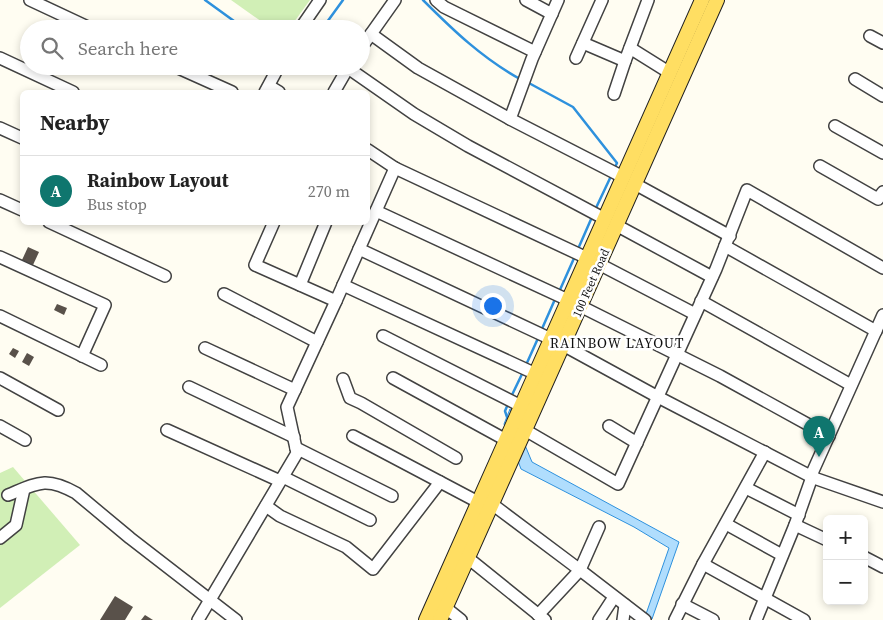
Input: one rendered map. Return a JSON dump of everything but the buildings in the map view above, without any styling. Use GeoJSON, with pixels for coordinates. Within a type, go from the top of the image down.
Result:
{"type":"FeatureCollection","features":[{"type":"Feature","properties":{"kind":"main road","name":"100 Feet Road"},"geometry":{"type":"LineString","coordinates":[[629,181],[670,73],[702,0]]}},
{"type":"Feature","properties":{"kind":"main road","name":"100 Feet Road"},"geometry":{"type":"LineString","coordinates":[[501,467],[506,440],[527,409],[629,181],[717,0]]}},
{"type":"Feature","properties":{"kind":"main road","name":"100 Feet Road"},"geometry":{"type":"LineString","coordinates":[[426,620],[501,467],[525,430],[527,409],[536,374],[557,342]]}},
{"type":"Feature","properties":{"kind":"main road","name":"100 Feet Road"},"geometry":{"type":"LineString","coordinates":[[443,614],[468,558],[485,503]]}},
{"type":"Feature","properties":{"kind":"street"},"geometry":{"type":"LineString","coordinates":[[30,0],[73,20]]}},
{"type":"Feature","properties":{"kind":"street"},"geometry":{"type":"LineString","coordinates":[[306,20],[320,0]]}},
{"type":"Feature","properties":{"kind":"street"},"geometry":{"type":"LineString","coordinates":[[395,0],[371,34],[418,68],[510,119],[629,181],[727,241],[880,324],[851,384],[813,471],[797,520],[756,620]]}},
{"type":"Feature","properties":{"kind":"street"},"geometry":{"type":"LineString","coordinates":[[436,0],[444,7],[535,52]]}},
{"type":"Feature","properties":{"kind":"street"},"geometry":{"type":"LineString","coordinates":[[526,0],[552,14]]}},
{"type":"Feature","properties":{"kind":"street"},"geometry":{"type":"LineString","coordinates":[[510,119],[535,52],[558,0]]}},
{"type":"Feature","properties":{"kind":"street"},"geometry":{"type":"LineString","coordinates":[[576,58],[602,0]]}},
{"type":"Feature","properties":{"kind":"street"},"geometry":{"type":"LineString","coordinates":[[614,94],[648,0]]}},
{"type":"Feature","properties":{"kind":"street"},"geometry":{"type":"LineString","coordinates":[[870,36],[883,43]]}},
{"type":"Feature","properties":{"kind":"street"},"geometry":{"type":"LineString","coordinates":[[583,43],[625,61]]}},
{"type":"Feature","properties":{"kind":"street"},"geometry":{"type":"LineString","coordinates":[[630,48],[670,73]]}},
{"type":"Feature","properties":{"kind":"street"},"geometry":{"type":"LineString","coordinates":[[0,58],[20,67]]}},
{"type":"Feature","properties":{"kind":"street"},"geometry":{"type":"LineString","coordinates":[[36,75],[69,90]]}},
{"type":"Feature","properties":{"kind":"street"},"geometry":{"type":"LineString","coordinates":[[194,75],[228,90]]}},
{"type":"Feature","properties":{"kind":"street"},"geometry":{"type":"LineString","coordinates":[[267,89],[274,75]]}},
{"type":"Feature","properties":{"kind":"street"},"geometry":{"type":"LineString","coordinates":[[335,90],[344,75]]}},
{"type":"Feature","properties":{"kind":"street"},"geometry":{"type":"LineString","coordinates":[[359,75],[414,114],[460,142],[712,277]]}},
{"type":"Feature","properties":{"kind":"street"},"geometry":{"type":"LineString","coordinates":[[855,80],[883,96]]}},
{"type":"Feature","properties":{"kind":"street"},"geometry":{"type":"LineString","coordinates":[[835,126],[883,153]]}},
{"type":"Feature","properties":{"kind":"street"},"geometry":{"type":"LineString","coordinates":[[0,128],[20,137]]}},
{"type":"Feature","properties":{"kind":"street"},"geometry":{"type":"LineString","coordinates":[[370,151],[395,168],[593,261],[695,314]]}},
{"type":"Feature","properties":{"kind":"street"},"geometry":{"type":"LineString","coordinates":[[820,166],[878,199],[883,192]]}},
{"type":"Feature","properties":{"kind":"street"},"geometry":{"type":"LineString","coordinates":[[370,225],[395,168]]}},
{"type":"Feature","properties":{"kind":"street"},"geometry":{"type":"LineString","coordinates":[[525,430],[618,484],[712,277],[747,190],[883,268]]}},
{"type":"Feature","properties":{"kind":"street"},"geometry":{"type":"LineString","coordinates":[[0,200],[20,209]]}},
{"type":"Feature","properties":{"kind":"street"},"geometry":{"type":"LineString","coordinates":[[376,211],[574,303],[720,376],[828,436]]}},
{"type":"Feature","properties":{"kind":"street"},"geometry":{"type":"LineString","coordinates":[[55,225],[165,276]]}},
{"type":"Feature","properties":{"kind":"street"},"geometry":{"type":"LineString","coordinates":[[273,225],[255,265],[336,301]]}},
{"type":"Feature","properties":{"kind":"street"},"geometry":{"type":"LineString","coordinates":[[300,285],[325,225]]}},
{"type":"Feature","properties":{"kind":"street"},"geometry":{"type":"LineString","coordinates":[[198,620],[297,452],[287,407],[370,225]]}},
{"type":"Feature","properties":{"kind":"street"},"geometry":{"type":"LineString","coordinates":[[359,250],[557,342],[816,479],[883,502]]}},
{"type":"Feature","properties":{"kind":"street"},"geometry":{"type":"LineString","coordinates":[[0,257],[105,304],[82,356]]}},
{"type":"Feature","properties":{"kind":"street"},"geometry":{"type":"LineString","coordinates":[[343,285],[536,374]]}},
{"type":"Feature","properties":{"kind":"street"},"geometry":{"type":"LineString","coordinates":[[224,294],[317,342]]}},
{"type":"Feature","properties":{"kind":"street"},"geometry":{"type":"LineString","coordinates":[[701,301],[851,384]]}},
{"type":"Feature","properties":{"kind":"street"},"geometry":{"type":"LineString","coordinates":[[0,316],[101,365]]}},
{"type":"Feature","properties":{"kind":"street"},"geometry":{"type":"LineString","coordinates":[[383,336],[527,409]]}},
{"type":"Feature","properties":{"kind":"street"},"geometry":{"type":"LineString","coordinates":[[205,348],[295,390]]}},
{"type":"Feature","properties":{"kind":"street"},"geometry":{"type":"LineString","coordinates":[[0,378],[58,410]]}},
{"type":"Feature","properties":{"kind":"street"},"geometry":{"type":"LineString","coordinates":[[394,378],[506,440]]}},
{"type":"Feature","properties":{"kind":"street"},"geometry":{"type":"LineString","coordinates":[[343,379],[350,398],[456,458]]}},
{"type":"Feature","properties":{"kind":"street"},"geometry":{"type":"LineString","coordinates":[[189,387],[392,496]]}},
{"type":"Feature","properties":{"kind":"street"},"geometry":{"type":"LineString","coordinates":[[0,426],[25,440]]}},
{"type":"Feature","properties":{"kind":"street"},"geometry":{"type":"LineString","coordinates":[[609,426],[637,442]]}},
{"type":"Feature","properties":{"kind":"street"},"geometry":{"type":"LineString","coordinates":[[167,430],[282,479],[370,520]]}},
{"type":"Feature","properties":{"kind":"street"},"geometry":{"type":"LineString","coordinates":[[353,436],[440,482],[485,503],[580,570],[645,620]]}},
{"type":"Feature","properties":{"kind":"street"},"geometry":{"type":"LineString","coordinates":[[675,620],[703,564],[765,452]]}},
{"type":"Feature","properties":{"kind":"street"},"geometry":{"type":"LineString","coordinates":[[8,495],[40,482],[67,488],[236,620]]}},
{"type":"Feature","properties":{"kind":"street"},"geometry":{"type":"LineString","coordinates":[[266,506],[280,516],[346,547],[373,569],[440,482]]}},
{"type":"Feature","properties":{"kind":"street"},"geometry":{"type":"LineString","coordinates":[[746,488],[823,537]]}},
{"type":"Feature","properties":{"kind":"street"},"geometry":{"type":"LineString","coordinates":[[0,538],[16,524],[24,489]]}},
{"type":"Feature","properties":{"kind":"street"},"geometry":{"type":"LineString","coordinates":[[726,524],[782,556]]}},
{"type":"Feature","properties":{"kind":"street"},"geometry":{"type":"LineString","coordinates":[[468,558],[542,617],[580,570],[599,527]]}},
{"type":"Feature","properties":{"kind":"street"},"geometry":{"type":"LineString","coordinates":[[868,559],[883,567]]}},
{"type":"Feature","properties":{"kind":"street"},"geometry":{"type":"LineString","coordinates":[[703,564],[804,620]]}},
{"type":"Feature","properties":{"kind":"street"},"geometry":{"type":"LineString","coordinates":[[598,620],[614,597]]}},
{"type":"Feature","properties":{"kind":"street"},"geometry":{"type":"LineString","coordinates":[[682,604],[713,620]]}},
{"type":"Feature","properties":{"kind":"street"},"geometry":{"type":"LineString","coordinates":[[623,620],[625,606]]}},
{"type":"Feature","properties":{"kind":"street"},"geometry":{"type":"LineString","coordinates":[[443,614],[460,620]]}},
{"type":"Feature","properties":{"kind":"green space"},"geometry":{"type":"Polygon","coordinates":[[[231,0],[310,0],[296,20],[259,20],[231,0]]]}},
{"type":"Feature","properties":{"kind":"green space"},"geometry":{"type":"Polygon","coordinates":[[[13,467],[80,545],[0,608],[0,473],[13,467]]]}},
{"type":"Feature","properties":{"kind":"water"},"geometry":{"type":"Polygon","coordinates":[[[510,409],[532,462],[679,542],[652,619],[646,614],[669,548],[634,527],[521,469],[504,424],[510,409]]]}},
{"type":"Feature","properties":{"kind":"waterway"},"geometry":{"type":"LineString","coordinates":[[205,0],[233,20]]}},
{"type":"Feature","properties":{"kind":"waterway"},"geometry":{"type":"LineString","coordinates":[[329,20],[343,0]]}},
{"type":"Feature","properties":{"kind":"waterway"},"geometry":{"type":"LineString","coordinates":[[423,0],[481,53],[520,79]]}},
{"type":"Feature","properties":{"kind":"waterway"},"geometry":{"type":"LineString","coordinates":[[527,82],[573,107],[617,163],[614,169]]}},
{"type":"Feature","properties":{"kind":"waterway"},"geometry":{"type":"LineString","coordinates":[[595,210],[612,174]]}},
{"type":"Feature","properties":{"kind":"waterway"},"geometry":{"type":"LineString","coordinates":[[578,249],[592,217]]}},
{"type":"Feature","properties":{"kind":"waterway"},"geometry":{"type":"LineString","coordinates":[[559,292],[575,256]]}},
{"type":"Feature","properties":{"kind":"waterway"},"geometry":{"type":"LineString","coordinates":[[541,331],[556,297]]}},
{"type":"Feature","properties":{"kind":"waterway"},"geometry":{"type":"LineString","coordinates":[[526,365],[539,336]]}},
{"type":"Feature","properties":{"kind":"waterway"},"geometry":{"type":"LineString","coordinates":[[511,397],[523,372]]}},
{"type":"Feature","properties":{"kind":"waterway"},"geometry":{"type":"LineString","coordinates":[[508,404],[505,411],[508,420]]}},
{"type":"Feature","properties":{"kind":"place","name":"Rainbow Layout"},"geometry":{"type":"Point","coordinates":[819,457]}},
{"type":"Feature","properties":{"kind":"district","name":"RAINBOW LAYOUT"},"geometry":{"type":"Point","coordinates":[617,343]}}]}
